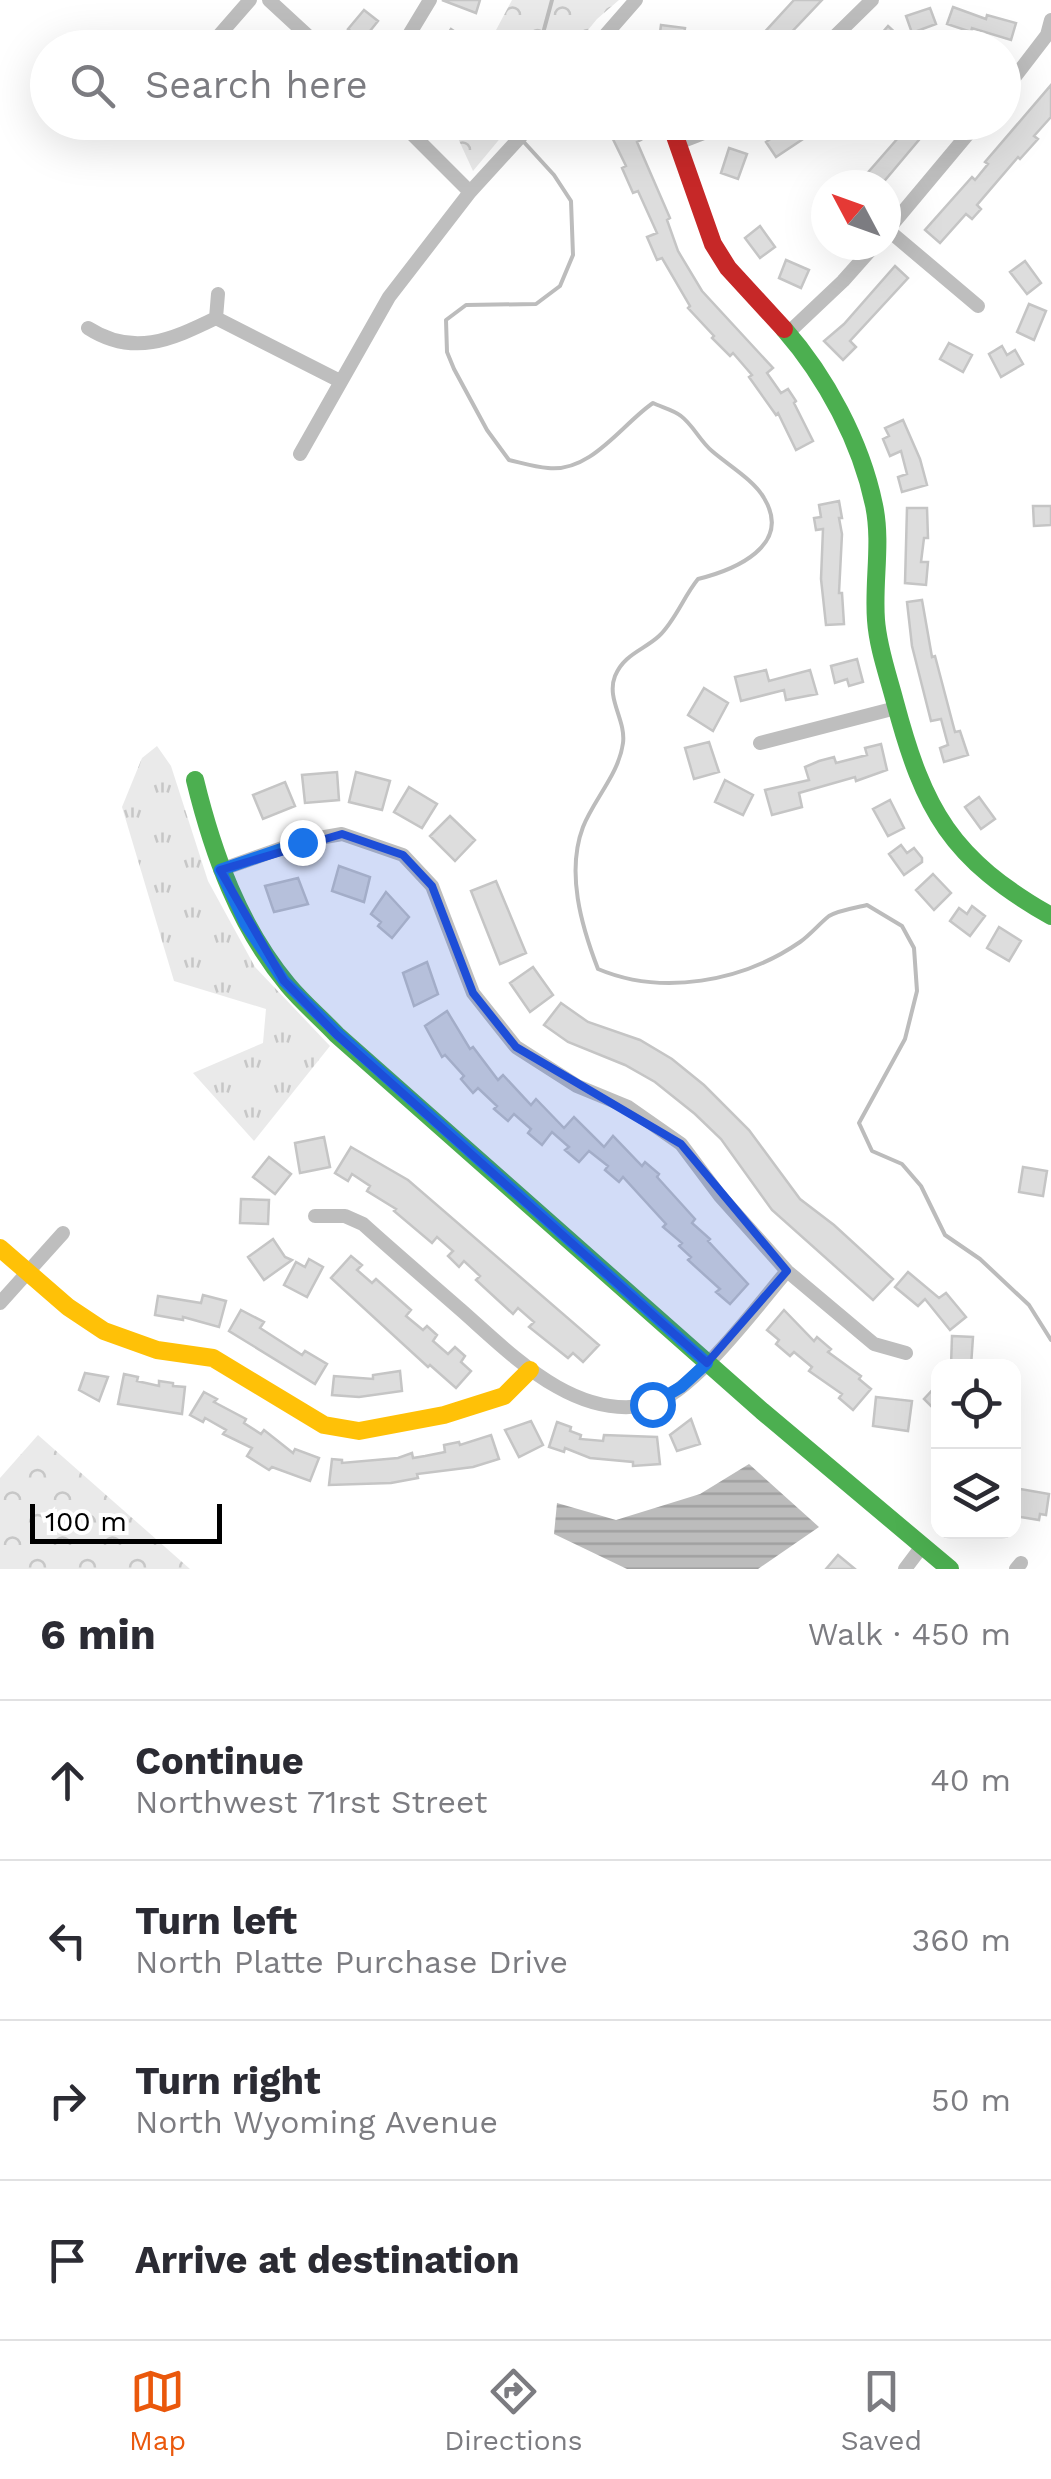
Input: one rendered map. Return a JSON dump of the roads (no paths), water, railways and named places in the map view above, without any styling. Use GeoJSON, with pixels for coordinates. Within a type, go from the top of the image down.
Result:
{"type":"FeatureCollection","features":[{"type":"Feature","properties":{"kind":"street"},"geometry":{"type":"LineString","coordinates":[[224,30],[250,0]]}},
{"type":"Feature","properties":{"kind":"street"},"geometry":{"type":"LineString","coordinates":[[270,0],[301,30]]}},
{"type":"Feature","properties":{"kind":"street"},"geometry":{"type":"LineString","coordinates":[[412,30],[430,0]]}},
{"type":"Feature","properties":{"kind":"street"},"geometry":{"type":"LineString","coordinates":[[611,30],[636,0]]}},
{"type":"Feature","properties":{"kind":"street"},"geometry":{"type":"LineString","coordinates":[[841,30],[872,0]]}},
{"type":"Feature","properties":{"kind":"street"},"geometry":{"type":"LineString","coordinates":[[1021,69],[1047,35],[1051,20]]}},
{"type":"Feature","properties":{"kind":"street"},"geometry":{"type":"LineString","coordinates":[[418,140],[470,192]]}},
{"type":"Feature","properties":{"kind":"street"},"geometry":{"type":"LineString","coordinates":[[300,454],[388,296],[470,192],[520,140]]}},
{"type":"Feature","properties":{"kind":"street"},"geometry":{"type":"LineString","coordinates":[[677,140],[720,256],[788,333],[827,388],[870,491],[876,522],[878,633],[920,790],[956,846],[997,885],[1051,916]]}},
{"type":"Feature","properties":{"kind":"street"},"geometry":{"type":"LineString","coordinates":[[678,143],[686,140]]}},
{"type":"Feature","properties":{"kind":"street"},"geometry":{"type":"LineString","coordinates":[[901,214],[963,140]]}},
{"type":"Feature","properties":{"kind":"street"},"geometry":{"type":"LineString","coordinates":[[901,243],[978,306]]}},
{"type":"Feature","properties":{"kind":"street"},"geometry":{"type":"LineString","coordinates":[[788,333],[861,260]]}},
{"type":"Feature","properties":{"kind":"street"},"geometry":{"type":"LineString","coordinates":[[216,318],[218,294]]}},
{"type":"Feature","properties":{"kind":"street"},"geometry":{"type":"LineString","coordinates":[[88,328],[116,343],[149,344],[216,318],[340,381]]}},
{"type":"Feature","properties":{"kind":"street"},"geometry":{"type":"LineString","coordinates":[[760,743],[896,708]]}},
{"type":"Feature","properties":{"kind":"street"},"geometry":{"type":"LineString","coordinates":[[195,780],[220,870],[246,925],[284,981],[338,1034],[707,1363],[950,1569]]}},
{"type":"Feature","properties":{"kind":"street"},"geometry":{"type":"LineString","coordinates":[[220,870],[302,842],[342,834],[403,854],[432,886],[473,993],[516,1047],[578,1086],[628,1107],[681,1144],[720,1196],[786,1271],[874,1344],[906,1354]]}},
{"type":"Feature","properties":{"kind":"street"},"geometry":{"type":"LineString","coordinates":[[315,1216],[346,1216],[363,1224],[530,1370],[595,1402],[652,1404],[681,1387],[707,1363],[786,1271]]}},
{"type":"Feature","properties":{"kind":"street"},"geometry":{"type":"LineString","coordinates":[[0,1303],[62,1233]]}},
{"type":"Feature","properties":{"kind":"street"},"geometry":{"type":"LineString","coordinates":[[0,1248],[68,1307],[104,1331],[157,1350],[212,1358],[324,1425],[359,1431],[444,1415],[504,1396],[530,1370]]}},
{"type":"Feature","properties":{"kind":"street"},"geometry":{"type":"LineString","coordinates":[[905,1569],[923,1545]]}},
{"type":"Feature","properties":{"kind":"waterway"},"geometry":{"type":"LineString","coordinates":[[544,30],[552,0]]}},
{"type":"Feature","properties":{"kind":"waterway"},"geometry":{"type":"LineString","coordinates":[[522,140],[554,175],[571,201],[573,255],[560,286],[536,304],[466,305],[446,320],[447,352],[487,430],[509,460],[564,468],[592,455],[653,403],[685,420],[708,447],[754,485],[771,515],[771,530],[755,553],[728,569],[698,579],[665,630],[629,657],[615,676],[613,693],[623,734],[621,754],[583,827],[576,862],[581,917],[598,969],[648,982],[701,981],[777,956],[829,916],[842,911],[867,905],[902,926],[914,948],[917,991],[905,1039],[859,1123],[872,1151],[902,1164],[921,1186],[945,1235],[980,1259],[1029,1305],[1051,1340]]}}]}
